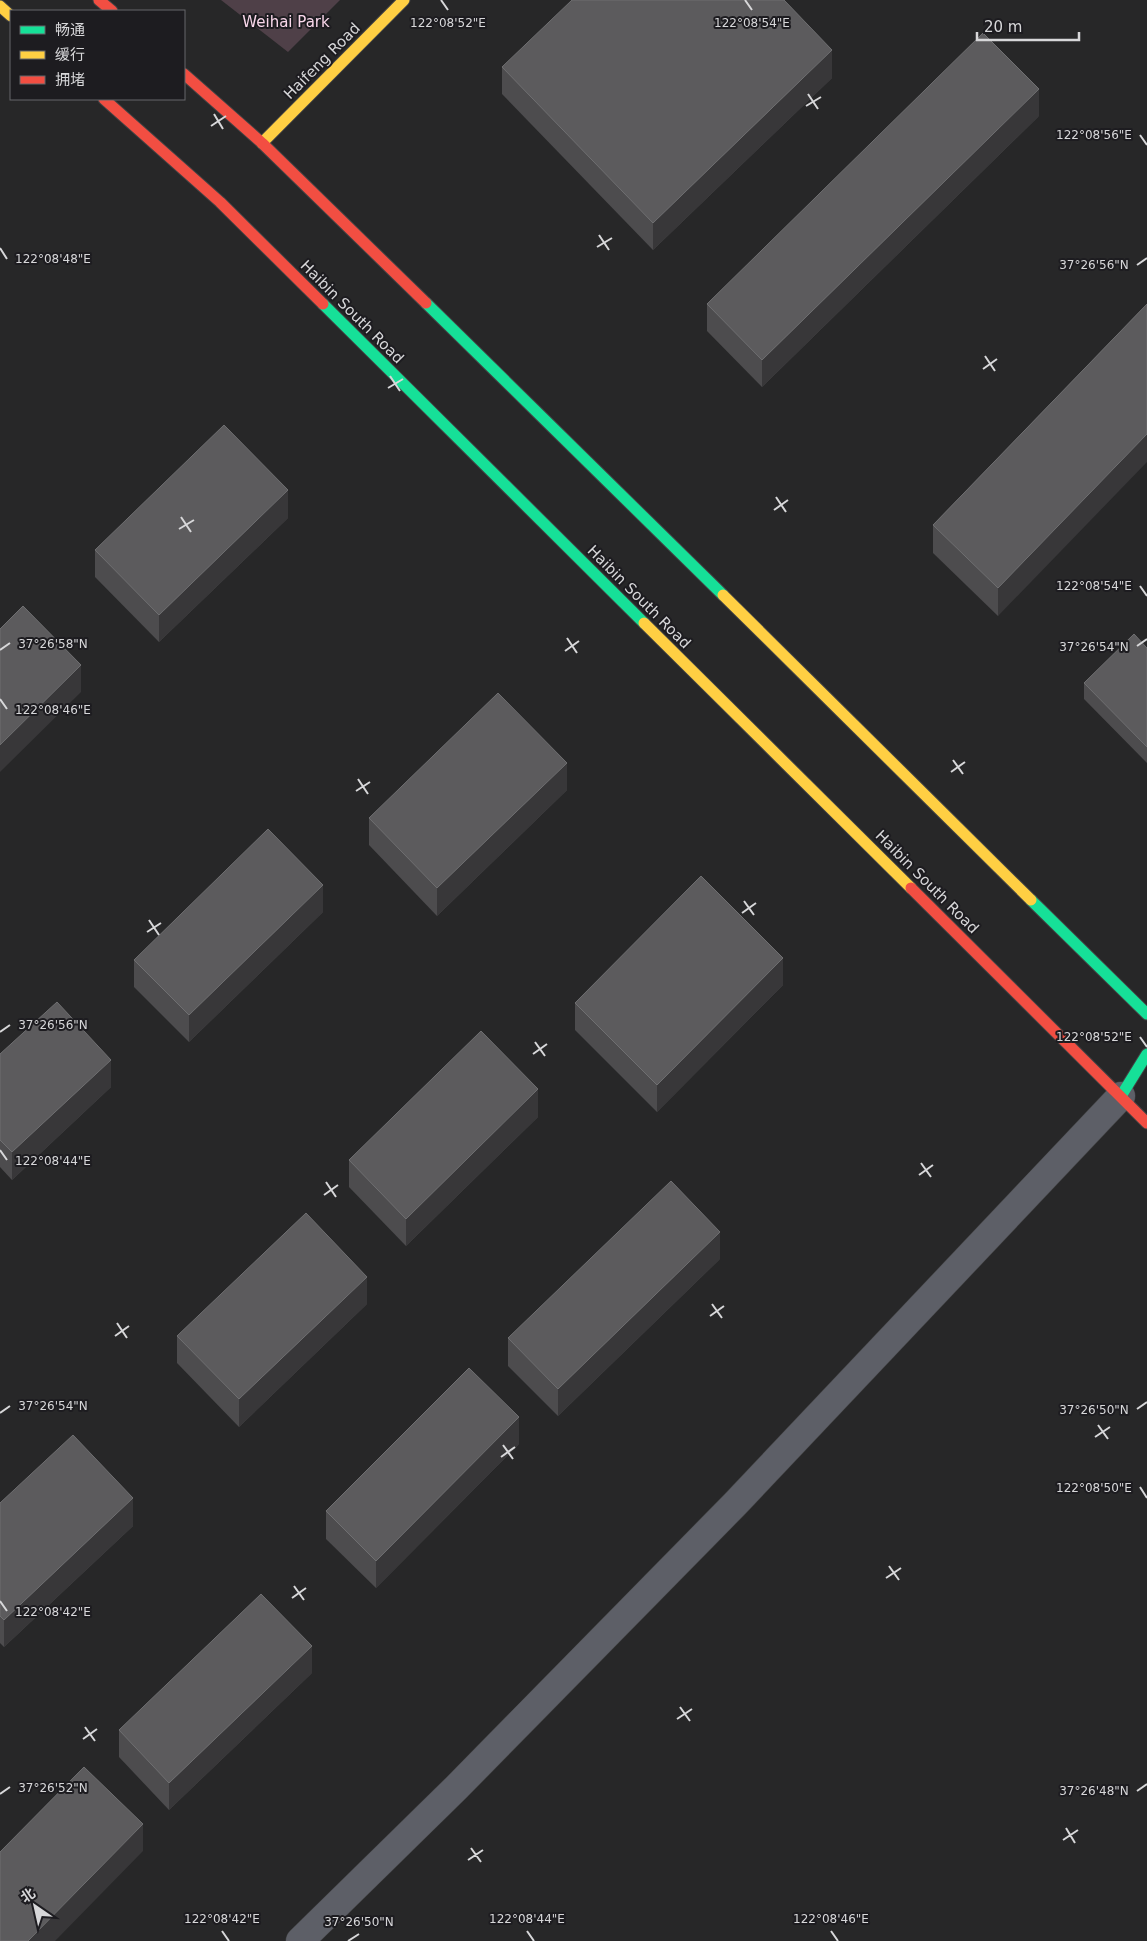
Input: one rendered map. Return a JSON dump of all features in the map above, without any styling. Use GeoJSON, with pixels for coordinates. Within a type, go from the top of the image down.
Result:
{"type":"FeatureCollection","features":[{"type":"Feature","properties":{"kind":"main road"},"geometry":{"type":"LineString","coordinates":[[99,0],[111,10]]}},
{"type":"Feature","properties":{"kind":"main road","name":"Haifeng Road"},"geometry":{"type":"LineString","coordinates":[[262,143],[404,0]]}},
{"type":"Feature","properties":{"kind":"main road"},"geometry":{"type":"LineString","coordinates":[[0,6],[10,15]]}},
{"type":"Feature","properties":{"kind":"main road"},"geometry":{"type":"LineString","coordinates":[[185,75],[262,143],[338,216],[1147,1014]]}},
{"type":"Feature","properties":{"kind":"main road","name":"Haibin South Road"},"geometry":{"type":"LineString","coordinates":[[105,100],[220,202],[1129,1092],[1147,1123]]}},
{"type":"Feature","properties":{"kind":"main road"},"geometry":{"type":"LineString","coordinates":[[1129,1092],[1147,1054]]}},
{"type":"Feature","properties":{"kind":"street"},"geometry":{"type":"LineString","coordinates":[[300,1941],[456,1788],[728,1511],[1129,1092]]}},
{"type":"Feature","properties":{"kind":"green space","name":"Weihai Park"},"geometry":{"type":"Polygon","coordinates":[[[221,0],[340,0],[288,52],[221,0]]]}},
{"type":"Feature","properties":{"kind":"building"},"geometry":{"type":"Polygon","coordinates":[[[572,0],[784,0],[832,50],[653,223],[502,67],[572,0]]]}},
{"type":"Feature","properties":{"kind":"building"},"geometry":{"type":"Polygon","coordinates":[[[983,33],[1039,89],[762,360],[707,304],[983,33]]]}},
{"type":"Feature","properties":{"kind":"building"},"geometry":{"type":"Polygon","coordinates":[[[1147,304],[1147,434],[998,588],[933,525],[1147,304]]]}},
{"type":"Feature","properties":{"kind":"building"},"geometry":{"type":"Polygon","coordinates":[[[224,425],[288,490],[159,615],[95,550],[224,425]]]}},
{"type":"Feature","properties":{"kind":"building"},"geometry":{"type":"Polygon","coordinates":[[[23,606],[81,665],[0,745],[0,629],[23,606]]]}},
{"type":"Feature","properties":{"kind":"building"},"geometry":{"type":"Polygon","coordinates":[[[1134,634],[1147,648],[1147,747],[1084,683],[1134,634]]]}},
{"type":"Feature","properties":{"kind":"building"},"geometry":{"type":"Polygon","coordinates":[[[498,693],[567,763],[437,888],[369,818],[498,693]]]}},
{"type":"Feature","properties":{"kind":"building"},"geometry":{"type":"Polygon","coordinates":[[[268,829],[323,885],[189,1015],[134,960],[268,829]]]}},
{"type":"Feature","properties":{"kind":"building"},"geometry":{"type":"Polygon","coordinates":[[[701,876],[783,958],[657,1085],[575,1003],[701,876]]]}},
{"type":"Feature","properties":{"kind":"building"},"geometry":{"type":"Polygon","coordinates":[[[57,1002],[111,1060],[12,1152],[0,1140],[0,1054],[57,1002]]]}},
{"type":"Feature","properties":{"kind":"building"},"geometry":{"type":"Polygon","coordinates":[[[481,1031],[538,1089],[406,1219],[349,1160],[481,1031]]]}},
{"type":"Feature","properties":{"kind":"building"},"geometry":{"type":"Polygon","coordinates":[[[671,1181],[720,1232],[558,1389],[508,1338],[671,1181]]]}},
{"type":"Feature","properties":{"kind":"building"},"geometry":{"type":"Polygon","coordinates":[[[306,1213],[367,1277],[239,1399],[177,1336],[306,1213]]]}},
{"type":"Feature","properties":{"kind":"building"},"geometry":{"type":"Polygon","coordinates":[[[469,1368],[519,1417],[376,1561],[326,1511],[469,1368]]]}},
{"type":"Feature","properties":{"kind":"building"},"geometry":{"type":"Polygon","coordinates":[[[73,1435],[133,1498],[4,1620],[0,1616],[0,1503],[73,1435]]]}},
{"type":"Feature","properties":{"kind":"building"},"geometry":{"type":"Polygon","coordinates":[[[261,1594],[312,1646],[169,1783],[119,1730],[261,1594]]]}},
{"type":"Feature","properties":{"kind":"building"},"geometry":{"type":"Polygon","coordinates":[[[84,1767],[143,1824],[28,1941],[0,1941],[0,1852],[84,1767]]]}},
{"type":"Feature","properties":{"kind":"traffic: fast"},"geometry":{"type":"LineString","coordinates":[[426,303],[723,595]]}},
{"type":"Feature","properties":{"kind":"traffic: fast"},"geometry":{"type":"LineString","coordinates":[[323,304],[644,623]]}},
{"type":"Feature","properties":{"kind":"traffic: fast"},"geometry":{"type":"LineString","coordinates":[[1031,900],[1147,1014]]}},
{"type":"Feature","properties":{"kind":"traffic: fast"},"geometry":{"type":"LineString","coordinates":[[1121,1096],[1147,1054]]}},
{"type":"Feature","properties":{"kind":"traffic: slow"},"geometry":{"type":"LineString","coordinates":[[262,143],[404,0]]}},
{"type":"Feature","properties":{"kind":"traffic: slow"},"geometry":{"type":"LineString","coordinates":[[0,6],[10,15]]}},
{"type":"Feature","properties":{"kind":"traffic: slow"},"geometry":{"type":"LineString","coordinates":[[723,595],[1031,900]]}},
{"type":"Feature","properties":{"kind":"traffic: slow"},"geometry":{"type":"LineString","coordinates":[[644,623],[911,888]]}},
{"type":"Feature","properties":{"kind":"traffic: jam"},"geometry":{"type":"LineString","coordinates":[[99,0],[111,10]]}},
{"type":"Feature","properties":{"kind":"traffic: jam"},"geometry":{"type":"LineString","coordinates":[[185,75],[262,143],[426,303]]}},
{"type":"Feature","properties":{"kind":"traffic: jam"},"geometry":{"type":"LineString","coordinates":[[105,100],[220,202],[323,304]]}},
{"type":"Feature","properties":{"kind":"traffic: jam"},"geometry":{"type":"LineString","coordinates":[[911,888],[1147,1123]]}}]}
